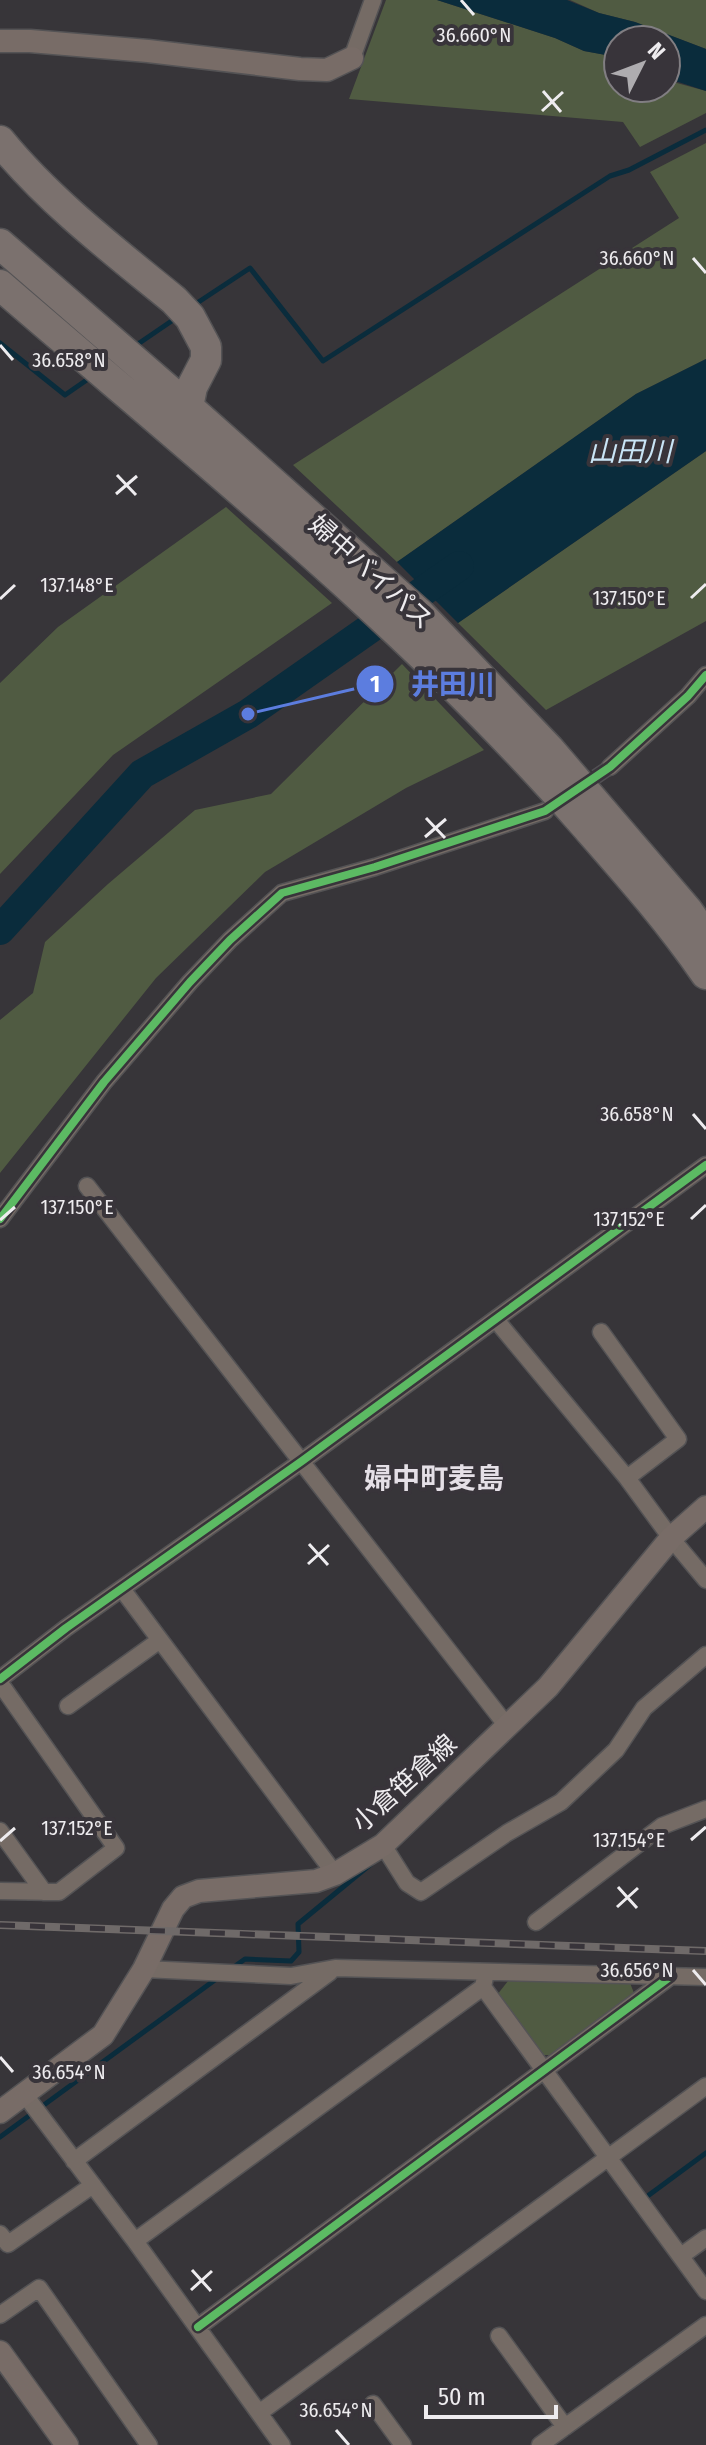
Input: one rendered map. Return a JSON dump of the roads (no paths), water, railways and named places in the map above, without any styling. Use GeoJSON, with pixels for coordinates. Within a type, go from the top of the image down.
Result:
{"type":"FeatureCollection","features":[{"type":"Feature","properties":{"kind":"highway"},"geometry":{"type":"LineString","coordinates":[[0,141],[15,160],[190,317],[206,347],[206,360],[192,387],[188,407]]}},
{"type":"Feature","properties":{"kind":"highway","name":"婦中バイパス"},"geometry":{"type":"LineString","coordinates":[[0,244],[420,614],[539,755],[670,922],[706,974]]}},
{"type":"Feature","properties":{"kind":"highway","name":"婦中バイパス"},"geometry":{"type":"LineString","coordinates":[[0,285],[539,755],[687,910],[706,937]]}},
{"type":"Feature","properties":{"kind":"highway"},"geometry":{"type":"LineString","coordinates":[[53,289],[103,323],[149,363],[165,368],[180,367],[191,360],[194,342],[190,317]]}},
{"type":"Feature","properties":{"kind":"main road"},"geometry":{"type":"LineString","coordinates":[[0,41],[148,51],[300,69],[327,70],[352,58]]}},
{"type":"Feature","properties":{"kind":"main road","name":"小倉笹倉線"},"geometry":{"type":"LineString","coordinates":[[0,2112],[103,2035],[144,1969],[173,1909],[183,1897],[199,1891],[316,1881],[335,1874],[383,1845],[548,1687],[671,1538],[706,1507]]}},
{"type":"Feature","properties":{"kind":"main road"},"geometry":{"type":"LineString","coordinates":[[0,2352],[67,2445]]}},
{"type":"Feature","properties":{"kind":"street"},"geometry":{"type":"LineString","coordinates":[[352,58],[373,0]]}},
{"type":"Feature","properties":{"kind":"street"},"geometry":{"type":"LineString","coordinates":[[610,767],[688,696],[706,675]]}},
{"type":"Feature","properties":{"kind":"street"},"geometry":{"type":"LineString","coordinates":[[0,1219],[104,1082],[180,993],[230,940],[282,893],[375,867],[545,811]]}},
{"type":"Feature","properties":{"kind":"street"},"geometry":{"type":"LineString","coordinates":[[0,1891],[59,1892],[116,1848],[0,1681],[706,1165]]}},
{"type":"Feature","properties":{"kind":"street"},"geometry":{"type":"LineString","coordinates":[[87,1186],[507,1726]]}},
{"type":"Feature","properties":{"kind":"street"},"geometry":{"type":"LineString","coordinates":[[496,1320],[627,1478],[706,1580]]}},
{"type":"Feature","properties":{"kind":"street"},"geometry":{"type":"LineString","coordinates":[[601,1332],[678,1439],[627,1478]]}},
{"type":"Feature","properties":{"kind":"street"},"geometry":{"type":"LineString","coordinates":[[122,1589],[335,1874]]}},
{"type":"Feature","properties":{"kind":"street"},"geometry":{"type":"LineString","coordinates":[[68,1706],[160,1640]]}},
{"type":"Feature","properties":{"kind":"street"},"geometry":{"type":"LineString","coordinates":[[383,1845],[407,1883],[421,1892],[507,1833],[561,1802],[616,1750],[644,1708],[706,1655]]}},
{"type":"Feature","properties":{"kind":"street"},"geometry":{"type":"LineString","coordinates":[[536,1922],[662,1826],[706,1809]]}},
{"type":"Feature","properties":{"kind":"street"},"geometry":{"type":"LineString","coordinates":[[0,1831],[44,1892]]}},
{"type":"Feature","properties":{"kind":"street"},"geometry":{"type":"LineString","coordinates":[[74,2161],[335,1968]]}},
{"type":"Feature","properties":{"kind":"street"},"geometry":{"type":"LineString","coordinates":[[144,1969],[291,1976],[335,1968],[484,1980],[706,1977]]}},
{"type":"Feature","properties":{"kind":"street"},"geometry":{"type":"LineString","coordinates":[[198,2327],[671,1976]]}},
{"type":"Feature","properties":{"kind":"street"},"geometry":{"type":"LineString","coordinates":[[484,1980],[545,2072],[706,2291]]}},
{"type":"Feature","properties":{"kind":"street"},"geometry":{"type":"LineString","coordinates":[[135,2241],[484,1980]]}},
{"type":"Feature","properties":{"kind":"street"},"geometry":{"type":"LineString","coordinates":[[259,2413],[706,2086]]}},
{"type":"Feature","properties":{"kind":"street"},"geometry":{"type":"LineString","coordinates":[[25,2095],[282,2445]]}},
{"type":"Feature","properties":{"kind":"street"},"geometry":{"type":"LineString","coordinates":[[0,2234],[8,2244],[93,2185]]}},
{"type":"Feature","properties":{"kind":"street"},"geometry":{"type":"LineString","coordinates":[[681,2256],[706,2238]]}},
{"type":"Feature","properties":{"kind":"street"},"geometry":{"type":"LineString","coordinates":[[0,2315],[39,2288],[149,2445]]}},
{"type":"Feature","properties":{"kind":"street"},"geometry":{"type":"LineString","coordinates":[[540,2445],[706,2325]]}},
{"type":"Feature","properties":{"kind":"street"},"geometry":{"type":"LineString","coordinates":[[499,2336],[565,2427]]}},
{"type":"Feature","properties":{"kind":"street"},"geometry":{"type":"LineString","coordinates":[[373,2404],[403,2445]]}},
{"type":"Feature","properties":{"kind":"water"},"geometry":{"type":"Polygon","coordinates":[[[437,0],[567,0],[640,24],[602,24],[602,54],[584,51],[555,38],[437,0]]]}},
{"type":"Feature","properties":{"kind":"water"},"geometry":{"type":"Polygon","coordinates":[[[682,40],[706,49],[706,91],[682,83],[682,40]]]}},
{"type":"Feature","properties":{"kind":"water","name":"山田川"},"geometry":{"type":"Polygon","coordinates":[[[706,359],[706,451],[458,623],[397,562],[636,394],[706,359]]]}},
{"type":"Feature","properties":{"kind":"waterway"},"geometry":{"type":"LineString","coordinates":[[194,305],[250,268],[323,361],[610,176],[629,170],[706,130]]}},
{"type":"Feature","properties":{"kind":"waterway"},"geometry":{"type":"LineString","coordinates":[[135,346],[176,318]]}},
{"type":"Feature","properties":{"kind":"waterway"},"geometry":{"type":"LineString","coordinates":[[0,343],[65,395],[91,377]]}},
{"type":"Feature","properties":{"kind":"waterway"},"geometry":{"type":"LineString","coordinates":[[0,930],[142,774],[248,714],[459,566]]}},
{"type":"Feature","properties":{"kind":"waterway"},"geometry":{"type":"LineString","coordinates":[[231,1969],[245,1959],[291,1961],[299,1952],[298,1924],[371,1864]]}},
{"type":"Feature","properties":{"kind":"waterway"},"geometry":{"type":"LineString","coordinates":[[0,2137],[219,1977]]}},
{"type":"Feature","properties":{"kind":"waterway"},"geometry":{"type":"LineString","coordinates":[[649,2195],[706,2153]]}},
{"type":"Feature","properties":{"kind":"tunnel"},"geometry":{"type":"LineString","coordinates":[[576,790],[610,767]]}},
{"type":"Feature","properties":{"kind":"railway"},"geometry":{"type":"LineString","coordinates":[[0,1925],[706,1951]]}},
{"type":"Feature","properties":{"kind":"place","name":"井田川"},"geometry":{"type":"Point","coordinates":[248,714]}},
{"type":"Feature","properties":{"kind":"district","name":"婦中町麦島"},"geometry":{"type":"Point","coordinates":[434,1478]}}]}
